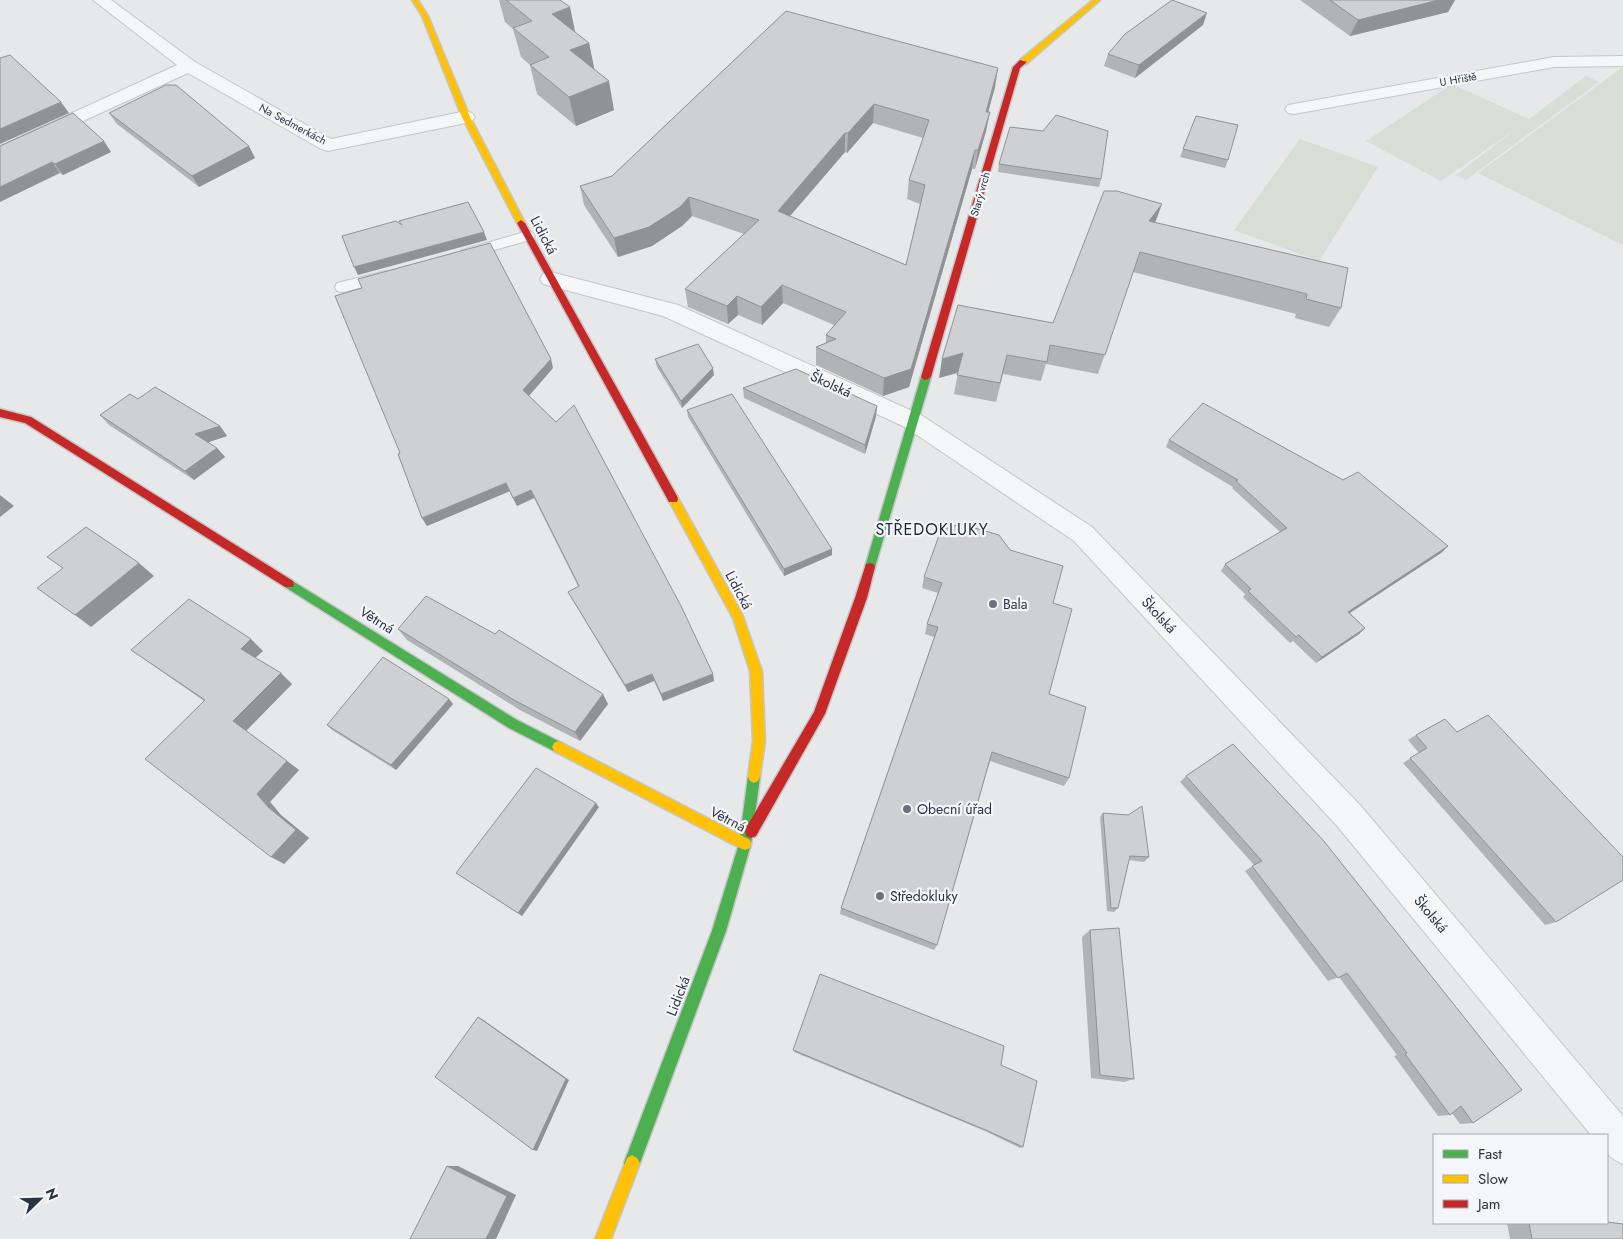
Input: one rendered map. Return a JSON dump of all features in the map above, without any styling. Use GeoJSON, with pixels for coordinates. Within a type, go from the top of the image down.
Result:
{"type":"FeatureCollection","features":[{"type":"Feature","properties":{"kind":"street","name":"Na Sedmerkách"},"geometry":{"type":"LineString","coordinates":[[101,0],[189,66],[328,145],[466,118]]}},
{"type":"Feature","properties":{"kind":"street","name":"Lidická"},"geometry":{"type":"LineString","coordinates":[[415,0],[425,16],[466,118],[551,279],[738,617],[756,671],[759,741],[744,844],[719,931],[603,1239]]}},
{"type":"Feature","properties":{"kind":"street","name":"Starý vrch"},"geometry":{"type":"LineString","coordinates":[[744,844],[819,714],[862,598],[1017,67],[1097,0]]}},
{"type":"Feature","properties":{"kind":"street","name":"U Hřiště"},"geometry":{"type":"LineString","coordinates":[[1294,109],[1554,62],[1623,62]]}},
{"type":"Feature","properties":{"kind":"street"},"geometry":{"type":"LineString","coordinates":[[0,153],[189,66]]}},
{"type":"Feature","properties":{"kind":"street","name":"Školská"},"geometry":{"type":"LineString","coordinates":[[551,279],[670,310],[913,421],[1083,534],[1349,816],[1623,1145]]}},
{"type":"Feature","properties":{"kind":"street","name":"Větrná"},"geometry":{"type":"LineString","coordinates":[[0,413],[28,420],[513,724],[744,844]]}},
{"type":"Feature","properties":{"kind":"lane"},"geometry":{"type":"LineString","coordinates":[[454,257],[528,236]]}},
{"type":"Feature","properties":{"kind":"lane"},"geometry":{"type":"LineString","coordinates":[[344,287],[399,272]]}},
{"type":"Feature","properties":{"kind":"shaded area"},"geometry":{"type":"Polygon","coordinates":[[[1623,67],[1623,245],[1478,173],[1623,67]]]}},
{"type":"Feature","properties":{"kind":"shaded area"},"geometry":{"type":"Polygon","coordinates":[[[1586,76],[1599,82],[1466,180],[1456,175],[1517,128],[1441,181],[1366,141],[1452,84],[1529,119],[1586,76]]]}},
{"type":"Feature","properties":{"kind":"shaded area"},"geometry":{"type":"Polygon","coordinates":[[[1300,139],[1378,167],[1319,261],[1234,230],[1300,139]]]}},
{"type":"Feature","properties":{"kind":"building"},"geometry":{"type":"Polygon","coordinates":[[[506,0],[560,0],[570,7],[552,14],[589,43],[570,50],[609,81],[569,97],[530,65],[549,57],[513,28],[532,21],[506,0]]]}},
{"type":"Feature","properties":{"kind":"building"},"geometry":{"type":"Polygon","coordinates":[[[1172,0],[1207,13],[1139,65],[1108,54],[1125,34],[1172,0]]]}},
{"type":"Feature","properties":{"kind":"building"},"geometry":{"type":"Polygon","coordinates":[[[1330,0],[1439,0],[1358,20],[1330,0]]]}},
{"type":"Feature","properties":{"kind":"building"},"geometry":{"type":"Polygon","coordinates":[[[786,11],[998,68],[986,112],[990,112],[978,150],[975,150],[911,369],[884,378],[816,347],[836,339],[826,335],[846,312],[782,285],[761,307],[737,296],[727,306],[685,289],[759,220],[689,197],[680,207],[649,227],[614,238],[580,186],[612,176],[786,11]],[[874,104],[848,133],[845,133],[778,211],[906,265],[925,185],[909,180],[929,120],[874,104]]]}},
{"type":"Feature","properties":{"kind":"building"},"geometry":{"type":"Polygon","coordinates":[[[10,55],[61,102],[0,129],[0,58],[10,55]]]}},
{"type":"Feature","properties":{"kind":"building"},"geometry":{"type":"Polygon","coordinates":[[[166,85],[176,85],[249,146],[192,176],[109,113],[166,85]]]}},
{"type":"Feature","properties":{"kind":"building"},"geometry":{"type":"Polygon","coordinates":[[[73,113],[104,141],[55,164],[52,162],[0,187],[0,146],[73,113]]]}},
{"type":"Feature","properties":{"kind":"building"},"geometry":{"type":"Polygon","coordinates":[[[1056,115],[1108,131],[1101,179],[999,164],[1010,127],[1043,131],[1056,115]]]}},
{"type":"Feature","properties":{"kind":"building"},"geometry":{"type":"Polygon","coordinates":[[[1196,116],[1238,125],[1228,160],[1183,149],[1196,116]]]}},
{"type":"Feature","properties":{"kind":"building"},"geometry":{"type":"Polygon","coordinates":[[[1104,191],[1117,191],[1162,204],[1149,221],[1348,268],[1341,308],[1306,299],[1307,294],[1140,252],[1105,355],[1050,345],[1047,362],[1007,355],[1000,383],[957,375],[963,353],[942,359],[958,305],[1053,323],[1104,191]]]}},
{"type":"Feature","properties":{"kind":"building"},"geometry":{"type":"Polygon","coordinates":[[[468,202],[484,232],[354,267],[342,236],[396,221],[402,225],[399,221],[468,202]]]}},
{"type":"Feature","properties":{"kind":"building"},"geometry":{"type":"Polygon","coordinates":[[[490,243],[551,359],[523,390],[556,422],[574,405],[681,606],[713,674],[661,694],[652,674],[625,685],[568,592],[579,586],[531,490],[513,498],[506,483],[422,518],[398,454],[400,453],[335,296],[362,288],[358,279],[490,243]]]}},
{"type":"Feature","properties":{"kind":"building"},"geometry":{"type":"Polygon","coordinates":[[[698,344],[713,368],[681,401],[655,359],[698,344]]]}},
{"type":"Feature","properties":{"kind":"building"},"geometry":{"type":"Polygon","coordinates":[[[796,369],[877,406],[865,445],[743,388],[796,369]]]}},
{"type":"Feature","properties":{"kind":"building"},"geometry":{"type":"Polygon","coordinates":[[[155,387],[220,426],[195,434],[217,448],[185,471],[100,415],[130,394],[138,399],[155,387]]]}},
{"type":"Feature","properties":{"kind":"building"},"geometry":{"type":"Polygon","coordinates":[[[732,394],[832,549],[784,569],[687,410],[732,394]]]}},
{"type":"Feature","properties":{"kind":"building"},"geometry":{"type":"Polygon","coordinates":[[[1203,403],[1343,480],[1358,472],[1448,546],[1348,612],[1365,628],[1322,657],[1299,635],[1296,637],[1248,591],[1251,589],[1225,564],[1287,528],[1236,481],[1238,480],[1169,440],[1203,403]]]}},
{"type":"Feature","properties":{"kind":"building"},"geometry":{"type":"Polygon","coordinates":[[[961,524],[999,535],[1010,550],[1063,566],[1053,603],[1072,609],[1049,694],[1086,707],[1069,778],[992,752],[937,945],[841,908],[938,627],[927,624],[942,583],[924,577],[941,530],[961,524]]]}},
{"type":"Feature","properties":{"kind":"building"},"geometry":{"type":"Polygon","coordinates":[[[86,527],[139,563],[75,615],[37,588],[63,568],[47,557],[86,527]]]}},
{"type":"Feature","properties":{"kind":"building"},"geometry":{"type":"Polygon","coordinates":[[[426,596],[495,634],[499,630],[603,694],[575,732],[514,700],[398,629],[426,596]]]}},
{"type":"Feature","properties":{"kind":"building"},"geometry":{"type":"Polygon","coordinates":[[[189,599],[251,639],[241,649],[281,673],[233,721],[287,761],[257,794],[268,807],[296,830],[271,857],[145,759],[205,700],[131,650],[189,599]]]}},
{"type":"Feature","properties":{"kind":"building"},"geometry":{"type":"Polygon","coordinates":[[[383,657],[449,699],[391,765],[327,725],[383,657]]]}},
{"type":"Feature","properties":{"kind":"building"},"geometry":{"type":"Polygon","coordinates":[[[1488,715],[1623,857],[1623,880],[1556,922],[1410,758],[1427,748],[1416,735],[1445,719],[1457,732],[1488,715]]]}},
{"type":"Feature","properties":{"kind":"building"},"geometry":{"type":"Polygon","coordinates":[[[1233,744],[1323,840],[1522,1090],[1473,1123],[1461,1106],[1450,1115],[1405,1054],[1407,1053],[1347,973],[1338,978],[1252,866],[1262,861],[1186,776],[1233,744]]]}},
{"type":"Feature","properties":{"kind":"building"},"geometry":{"type":"Polygon","coordinates":[[[536,768],[596,803],[518,913],[456,873],[536,768]]]}},
{"type":"Feature","properties":{"kind":"building"},"geometry":{"type":"Polygon","coordinates":[[[1142,806],[1149,857],[1130,856],[1118,908],[1111,908],[1103,813],[1128,815],[1142,806]]]}},
{"type":"Feature","properties":{"kind":"building"},"geometry":{"type":"Polygon","coordinates":[[[1119,928],[1134,1079],[1100,1075],[1090,930],[1119,928]]]}},
{"type":"Feature","properties":{"kind":"building"},"geometry":{"type":"Polygon","coordinates":[[[820,974],[1004,1046],[1001,1065],[1037,1081],[1023,1147],[793,1050],[820,974]]]}},
{"type":"Feature","properties":{"kind":"building"},"geometry":{"type":"Polygon","coordinates":[[[478,1017],[566,1079],[533,1150],[435,1077],[478,1017]]]}},
{"type":"Feature","properties":{"kind":"building"},"geometry":{"type":"Polygon","coordinates":[[[447,1166],[507,1196],[486,1239],[410,1239],[447,1166]]]}},
{"type":"Feature","properties":{"kind":"building"},"geometry":{"type":"Polygon","coordinates":[[[1608,1222],[1623,1224],[1623,1239],[1532,1239],[1529,1224],[1608,1224],[1608,1222]]]}},
{"type":"Feature","properties":{"kind":"traffic: fast"},"geometry":{"type":"LineString","coordinates":[[870,567],[926,377]]}},
{"type":"Feature","properties":{"kind":"traffic: fast"},"geometry":{"type":"LineString","coordinates":[[289,584],[513,724],[558,747]]}},
{"type":"Feature","properties":{"kind":"traffic: fast"},"geometry":{"type":"LineString","coordinates":[[632,1163],[719,931],[745,844],[754,777]]}},
{"type":"Feature","properties":{"kind":"traffic: slow"},"geometry":{"type":"LineString","coordinates":[[415,0],[425,16],[466,117],[521,223]]}},
{"type":"Feature","properties":{"kind":"traffic: slow"},"geometry":{"type":"LineString","coordinates":[[1023,62],[1097,0]]}},
{"type":"Feature","properties":{"kind":"traffic: slow"},"geometry":{"type":"LineString","coordinates":[[673,499],[738,617],[756,671],[759,741],[754,777]]}},
{"type":"Feature","properties":{"kind":"traffic: slow"},"geometry":{"type":"LineString","coordinates":[[558,747],[745,844]]}},
{"type":"Feature","properties":{"kind":"traffic: slow"},"geometry":{"type":"LineString","coordinates":[[603,1239],[632,1163]]}},
{"type":"Feature","properties":{"kind":"traffic: jam"},"geometry":{"type":"LineString","coordinates":[[926,377],[1017,67],[1023,62]]}},
{"type":"Feature","properties":{"kind":"traffic: jam"},"geometry":{"type":"LineString","coordinates":[[521,223],[673,499]]}},
{"type":"Feature","properties":{"kind":"traffic: jam"},"geometry":{"type":"LineString","coordinates":[[0,413],[28,420],[289,584]]}},
{"type":"Feature","properties":{"kind":"traffic: jam"},"geometry":{"type":"LineString","coordinates":[[751,832],[819,714],[861,598],[870,567]]}},
{"type":"Feature","properties":{"kind":"place","name":"Bala"},"geometry":{"type":"Point","coordinates":[993,604]}},
{"type":"Feature","properties":{"kind":"place","name":"Obecní úřad"},"geometry":{"type":"Point","coordinates":[907,809]}},
{"type":"Feature","properties":{"kind":"place","name":"Středokluky"},"geometry":{"type":"Point","coordinates":[880,896]}},
{"type":"Feature","properties":{"kind":"district","name":"STŘEDOKLUKY"},"geometry":{"type":"Point","coordinates":[932,529]}}]}
